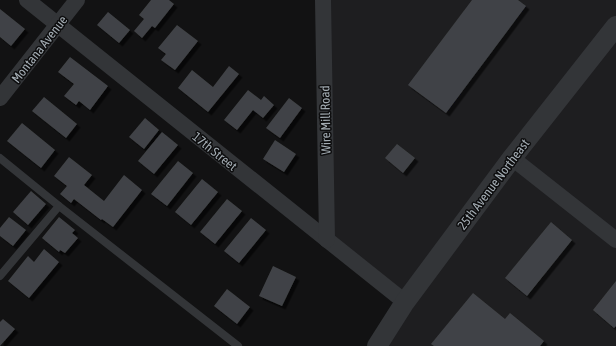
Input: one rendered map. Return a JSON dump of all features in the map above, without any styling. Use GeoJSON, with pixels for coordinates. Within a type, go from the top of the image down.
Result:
{"type":"FeatureCollection","features":[{"type":"Feature","properties":{"kind":"street","name":"17th Street"},"geometry":{"type":"LineString","coordinates":[[27,0],[405,302]]}},
{"type":"Feature","properties":{"kind":"street","name":"Montana Avenue"},"geometry":{"type":"LineString","coordinates":[[0,98],[77,0]]}},
{"type":"Feature","properties":{"kind":"street","name":"Wire Mill Road"},"geometry":{"type":"LineString","coordinates":[[323,0],[327,240]]}},
{"type":"Feature","properties":{"kind":"street","name":"25th Avenue Northeast"},"geometry":{"type":"LineString","coordinates":[[377,346],[405,302],[512,158],[616,26]]}},
{"type":"Feature","properties":{"kind":"street"},"geometry":{"type":"LineString","coordinates":[[512,158],[616,240]]}},
{"type":"Feature","properties":{"kind":"lane"},"geometry":{"type":"LineString","coordinates":[[0,158],[228,343],[238,346]]}},
{"type":"Feature","properties":{"kind":"lane"},"geometry":{"type":"LineString","coordinates":[[0,276],[59,206]]}},
{"type":"Feature","properties":{"kind":"shaded area"},"geometry":{"type":"Polygon","coordinates":[[[321,0],[616,0],[616,346],[377,346],[405,302],[327,240],[321,0]]]}},
{"type":"Feature","properties":{"kind":"building"},"geometry":{"type":"Polygon","coordinates":[[[151,0],[169,0],[174,4],[155,28],[152,26],[142,38],[134,31],[144,19],[139,15],[151,0]]]}},
{"type":"Feature","properties":{"kind":"building"},"geometry":{"type":"Polygon","coordinates":[[[472,0],[518,0],[526,6],[446,113],[408,85],[472,0]]]}},
{"type":"Feature","properties":{"kind":"building"},"geometry":{"type":"Polygon","coordinates":[[[0,9],[25,29],[11,46],[0,37],[0,9]]]}},
{"type":"Feature","properties":{"kind":"building"},"geometry":{"type":"Polygon","coordinates":[[[108,12],[130,30],[119,43],[97,25],[108,12]]]}},
{"type":"Feature","properties":{"kind":"building"},"geometry":{"type":"Polygon","coordinates":[[[177,25],[198,41],[175,70],[161,60],[166,54],[158,48],[177,25]]]}},
{"type":"Feature","properties":{"kind":"building"},"geometry":{"type":"Polygon","coordinates":[[[70,57],[108,86],[90,110],[79,101],[76,105],[64,96],[74,84],[58,72],[70,57]]]}},
{"type":"Feature","properties":{"kind":"building"},"geometry":{"type":"Polygon","coordinates":[[[229,66],[239,74],[208,112],[178,88],[192,70],[213,87],[229,66]]]}},
{"type":"Feature","properties":{"kind":"building"},"geometry":{"type":"Polygon","coordinates":[[[248,90],[261,100],[264,96],[274,105],[263,118],[253,110],[237,130],[224,120],[248,90]]]}},
{"type":"Feature","properties":{"kind":"building"},"geometry":{"type":"Polygon","coordinates":[[[44,97],[77,124],[66,138],[32,111],[44,97]]]}},
{"type":"Feature","properties":{"kind":"building"},"geometry":{"type":"Polygon","coordinates":[[[289,98],[302,108],[280,138],[266,128],[289,98]]]}},
{"type":"Feature","properties":{"kind":"building"},"geometry":{"type":"Polygon","coordinates":[[[145,118],[159,130],[144,149],[129,137],[145,118]]]}},
{"type":"Feature","properties":{"kind":"building"},"geometry":{"type":"Polygon","coordinates":[[[22,123],[55,150],[41,168],[7,141],[22,123]]]}},
{"type":"Feature","properties":{"kind":"building"},"geometry":{"type":"Polygon","coordinates":[[[162,132],[178,145],[154,174],[138,161],[162,132]]]}},
{"type":"Feature","properties":{"kind":"building"},"geometry":{"type":"Polygon","coordinates":[[[275,140],[296,154],[284,172],[263,159],[275,140]]]}},
{"type":"Feature","properties":{"kind":"building"},"geometry":{"type":"Polygon","coordinates":[[[397,144],[415,158],[403,173],[385,158],[397,144]]]}},
{"type":"Feature","properties":{"kind":"building"},"geometry":{"type":"Polygon","coordinates":[[[69,157],[92,175],[84,185],[104,201],[124,175],[142,190],[113,227],[102,219],[101,220],[74,199],[71,203],[60,194],[67,186],[54,176],[69,157]]]}},
{"type":"Feature","properties":{"kind":"building"},"geometry":{"type":"Polygon","coordinates":[[[178,161],[193,173],[167,206],[151,194],[178,161]]]}},
{"type":"Feature","properties":{"kind":"building"},"geometry":{"type":"Polygon","coordinates":[[[202,179],[218,192],[191,225],[175,212],[202,179]]]}},
{"type":"Feature","properties":{"kind":"building"},"geometry":{"type":"Polygon","coordinates":[[[31,191],[46,204],[28,225],[13,212],[31,191]]]}},
{"type":"Feature","properties":{"kind":"building"},"geometry":{"type":"Polygon","coordinates":[[[227,199],[242,211],[215,244],[200,232],[227,199]]]}},
{"type":"Feature","properties":{"kind":"building"},"geometry":{"type":"Polygon","coordinates":[[[9,217],[26,230],[13,246],[0,236],[0,228],[9,217]]]}},
{"type":"Feature","properties":{"kind":"building"},"geometry":{"type":"Polygon","coordinates":[[[59,217],[75,230],[72,233],[78,238],[65,253],[60,250],[59,252],[42,238],[59,217]]]}},
{"type":"Feature","properties":{"kind":"building"},"geometry":{"type":"Polygon","coordinates":[[[251,218],[266,230],[239,263],[224,251],[251,218]]]}},
{"type":"Feature","properties":{"kind":"building"},"geometry":{"type":"Polygon","coordinates":[[[551,222],[572,240],[527,296],[505,278],[551,222]]]}},
{"type":"Feature","properties":{"kind":"building"},"geometry":{"type":"Polygon","coordinates":[[[44,249],[59,262],[29,298],[8,281],[28,256],[34,262],[44,249]]]}},
{"type":"Feature","properties":{"kind":"building"},"geometry":{"type":"Polygon","coordinates":[[[273,266],[296,277],[282,306],[259,296],[273,266]]]}},
{"type":"Feature","properties":{"kind":"building"},"geometry":{"type":"Polygon","coordinates":[[[616,281],[616,326],[614,328],[593,310],[616,281]]]}},
{"type":"Feature","properties":{"kind":"building"},"geometry":{"type":"Polygon","coordinates":[[[227,289],[250,307],[237,324],[214,306],[227,289]]]}},
{"type":"Feature","properties":{"kind":"building"},"geometry":{"type":"Polygon","coordinates":[[[473,293],[505,319],[510,313],[544,341],[540,346],[434,346],[431,344],[473,293]]]}},
{"type":"Feature","properties":{"kind":"building"},"geometry":{"type":"Polygon","coordinates":[[[3,319],[15,329],[0,346],[0,322],[3,319]]]}}]}
